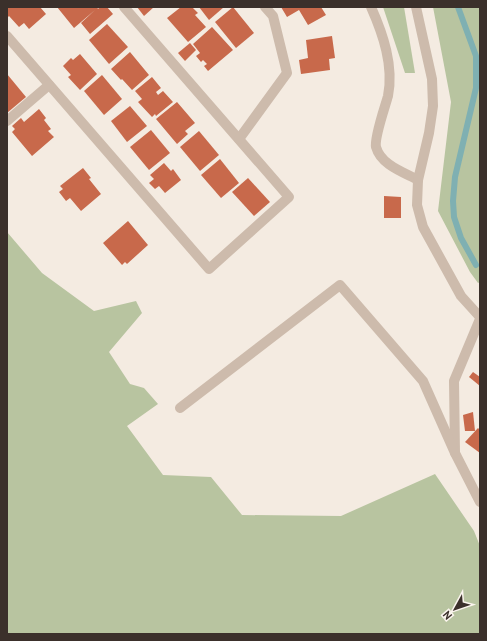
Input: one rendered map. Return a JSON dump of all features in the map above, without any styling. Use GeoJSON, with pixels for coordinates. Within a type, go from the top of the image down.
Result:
{"type":"FeatureCollection","features":[{"type":"Feature","properties":{"kind":"street"},"geometry":{"type":"LineString","coordinates":[[7,36],[209,269],[288,197],[124,7]]}},
{"type":"Feature","properties":{"kind":"street"},"geometry":{"type":"LineString","coordinates":[[239,139],[287,72],[273,16],[265,7]]}},
{"type":"Feature","properties":{"kind":"street"},"geometry":{"type":"LineString","coordinates":[[371,7],[382,34],[389,68],[388,94],[376,146],[382,159],[418,180]]}},
{"type":"Feature","properties":{"kind":"street"},"geometry":{"type":"LineString","coordinates":[[416,7],[432,79],[433,106],[429,133],[418,180],[417,206],[423,227],[461,296],[480,318],[454,381],[455,453]]}},
{"type":"Feature","properties":{"kind":"street"},"geometry":{"type":"LineString","coordinates":[[7,121],[50,85]]}},
{"type":"Feature","properties":{"kind":"street"},"geometry":{"type":"LineString","coordinates":[[180,408],[340,285],[423,381],[455,453],[480,502]]}},
{"type":"Feature","properties":{"kind":"green space"},"geometry":{"type":"Polygon","coordinates":[[[383,7],[404,7],[415,73],[405,73],[383,7]]]}},
{"type":"Feature","properties":{"kind":"green space"},"geometry":{"type":"Polygon","coordinates":[[[433,7],[480,7],[480,282],[478,283],[470,272],[438,211],[451,102],[433,7]]]}},
{"type":"Feature","properties":{"kind":"green space"},"geometry":{"type":"Polygon","coordinates":[[[7,232],[42,273],[94,311],[136,301],[142,313],[109,352],[130,384],[144,388],[158,404],[127,426],[163,475],[211,477],[242,515],[341,516],[435,474],[474,531],[480,546],[480,634],[7,634],[7,232]]]}},
{"type":"Feature","properties":{"kind":"building"},"geometry":{"type":"Polygon","coordinates":[[[7,7],[40,7],[46,14],[29,29],[24,23],[19,27],[9,16],[7,18],[7,7]]]}},
{"type":"Feature","properties":{"kind":"building"},"geometry":{"type":"Polygon","coordinates":[[[57,7],[97,7],[98,9],[100,7],[107,7],[113,14],[90,34],[81,23],[95,10],[74,28],[57,7]]]}},
{"type":"Feature","properties":{"kind":"building"},"geometry":{"type":"Polygon","coordinates":[[[137,7],[154,7],[144,16],[137,7]]]}},
{"type":"Feature","properties":{"kind":"building"},"geometry":{"type":"Polygon","coordinates":[[[181,7],[192,7],[198,13],[195,15],[206,27],[188,42],[167,18],[181,7]]]}},
{"type":"Feature","properties":{"kind":"building"},"geometry":{"type":"Polygon","coordinates":[[[199,7],[224,7],[209,20],[199,7]]]}},
{"type":"Feature","properties":{"kind":"building"},"geometry":{"type":"Polygon","coordinates":[[[233,7],[254,33],[236,48],[215,22],[233,7]]]}},
{"type":"Feature","properties":{"kind":"building"},"geometry":{"type":"Polygon","coordinates":[[[281,7],[321,7],[326,15],[308,25],[299,10],[287,17],[281,7]]]}},
{"type":"Feature","properties":{"kind":"building"},"geometry":{"type":"Polygon","coordinates":[[[107,24],[128,47],[109,64],[89,40],[107,24]]]}},
{"type":"Feature","properties":{"kind":"building"},"geometry":{"type":"Polygon","coordinates":[[[212,27],[233,50],[208,71],[204,66],[207,64],[203,60],[201,62],[196,56],[200,53],[193,44],[212,27]]]}},
{"type":"Feature","properties":{"kind":"building"},"geometry":{"type":"Polygon","coordinates":[[[332,36],[335,58],[329,59],[330,70],[301,74],[299,60],[308,58],[306,40],[332,36]]]}},
{"type":"Feature","properties":{"kind":"building"},"geometry":{"type":"Polygon","coordinates":[[[190,43],[196,50],[185,61],[178,53],[190,43]]]}},
{"type":"Feature","properties":{"kind":"building"},"geometry":{"type":"Polygon","coordinates":[[[130,52],[149,75],[132,90],[111,69],[130,52]]]}},
{"type":"Feature","properties":{"kind":"building"},"geometry":{"type":"Polygon","coordinates":[[[80,54],[97,74],[80,90],[68,77],[71,75],[63,66],[71,58],[73,60],[80,54]]]}},
{"type":"Feature","properties":{"kind":"building"},"geometry":{"type":"Polygon","coordinates":[[[7,74],[26,97],[7,113],[7,74]]]}},
{"type":"Feature","properties":{"kind":"building"},"geometry":{"type":"Polygon","coordinates":[[[102,75],[122,99],[104,115],[84,91],[102,75]]]}},
{"type":"Feature","properties":{"kind":"building"},"geometry":{"type":"Polygon","coordinates":[[[152,77],[161,88],[156,92],[158,95],[163,91],[173,102],[156,116],[155,114],[152,117],[138,102],[142,99],[135,91],[152,77]]]}},
{"type":"Feature","properties":{"kind":"building"},"geometry":{"type":"Polygon","coordinates":[[[177,102],[195,123],[185,131],[188,134],[177,144],[156,119],[177,102]]]}},
{"type":"Feature","properties":{"kind":"building"},"geometry":{"type":"Polygon","coordinates":[[[130,106],[147,126],[127,142],[111,121],[130,106]]]}},
{"type":"Feature","properties":{"kind":"building"},"geometry":{"type":"Polygon","coordinates":[[[39,109],[46,118],[44,120],[51,129],[48,131],[54,137],[32,156],[12,132],[15,129],[12,126],[21,118],[24,122],[39,109]]]}},
{"type":"Feature","properties":{"kind":"building"},"geometry":{"type":"Polygon","coordinates":[[[151,130],[170,153],[149,170],[130,147],[151,130]]]}},
{"type":"Feature","properties":{"kind":"building"},"geometry":{"type":"Polygon","coordinates":[[[199,131],[219,155],[200,171],[180,147],[199,131]]]}},
{"type":"Feature","properties":{"kind":"building"},"geometry":{"type":"Polygon","coordinates":[[[220,159],[239,183],[221,198],[201,175],[220,159]]]}},
{"type":"Feature","properties":{"kind":"building"},"geometry":{"type":"Polygon","coordinates":[[[164,163],[171,171],[173,169],[181,180],[165,193],[159,186],[155,189],[149,183],[154,179],[150,175],[164,163]]]}},
{"type":"Feature","properties":{"kind":"building"},"geometry":{"type":"Polygon","coordinates":[[[83,168],[91,178],[89,179],[101,194],[81,211],[70,198],[66,201],[59,192],[63,189],[60,186],[83,168]]]}},
{"type":"Feature","properties":{"kind":"building"},"geometry":{"type":"Polygon","coordinates":[[[248,178],[270,202],[254,216],[232,192],[248,178]]]}},
{"type":"Feature","properties":{"kind":"building"},"geometry":{"type":"Polygon","coordinates":[[[384,196],[401,197],[401,218],[384,218],[384,196]]]}},
{"type":"Feature","properties":{"kind":"building"},"geometry":{"type":"Polygon","coordinates":[[[128,221],[148,245],[127,264],[125,262],[122,265],[103,243],[128,221]]]}},
{"type":"Feature","properties":{"kind":"building"},"geometry":{"type":"Polygon","coordinates":[[[473,372],[480,377],[480,386],[469,377],[473,372]]]}},
{"type":"Feature","properties":{"kind":"building"},"geometry":{"type":"Polygon","coordinates":[[[473,412],[475,431],[465,431],[463,415],[473,412]]]}},
{"type":"Feature","properties":{"kind":"building"},"geometry":{"type":"Polygon","coordinates":[[[478,428],[480,430],[480,453],[465,442],[478,428]]]}},
{"type":"Feature","properties":{"kind":"waterway"},"geometry":{"type":"LineString","coordinates":[[458,7],[476,56],[476,88],[455,177],[453,201],[454,217],[461,238],[476,265]]}}]}
